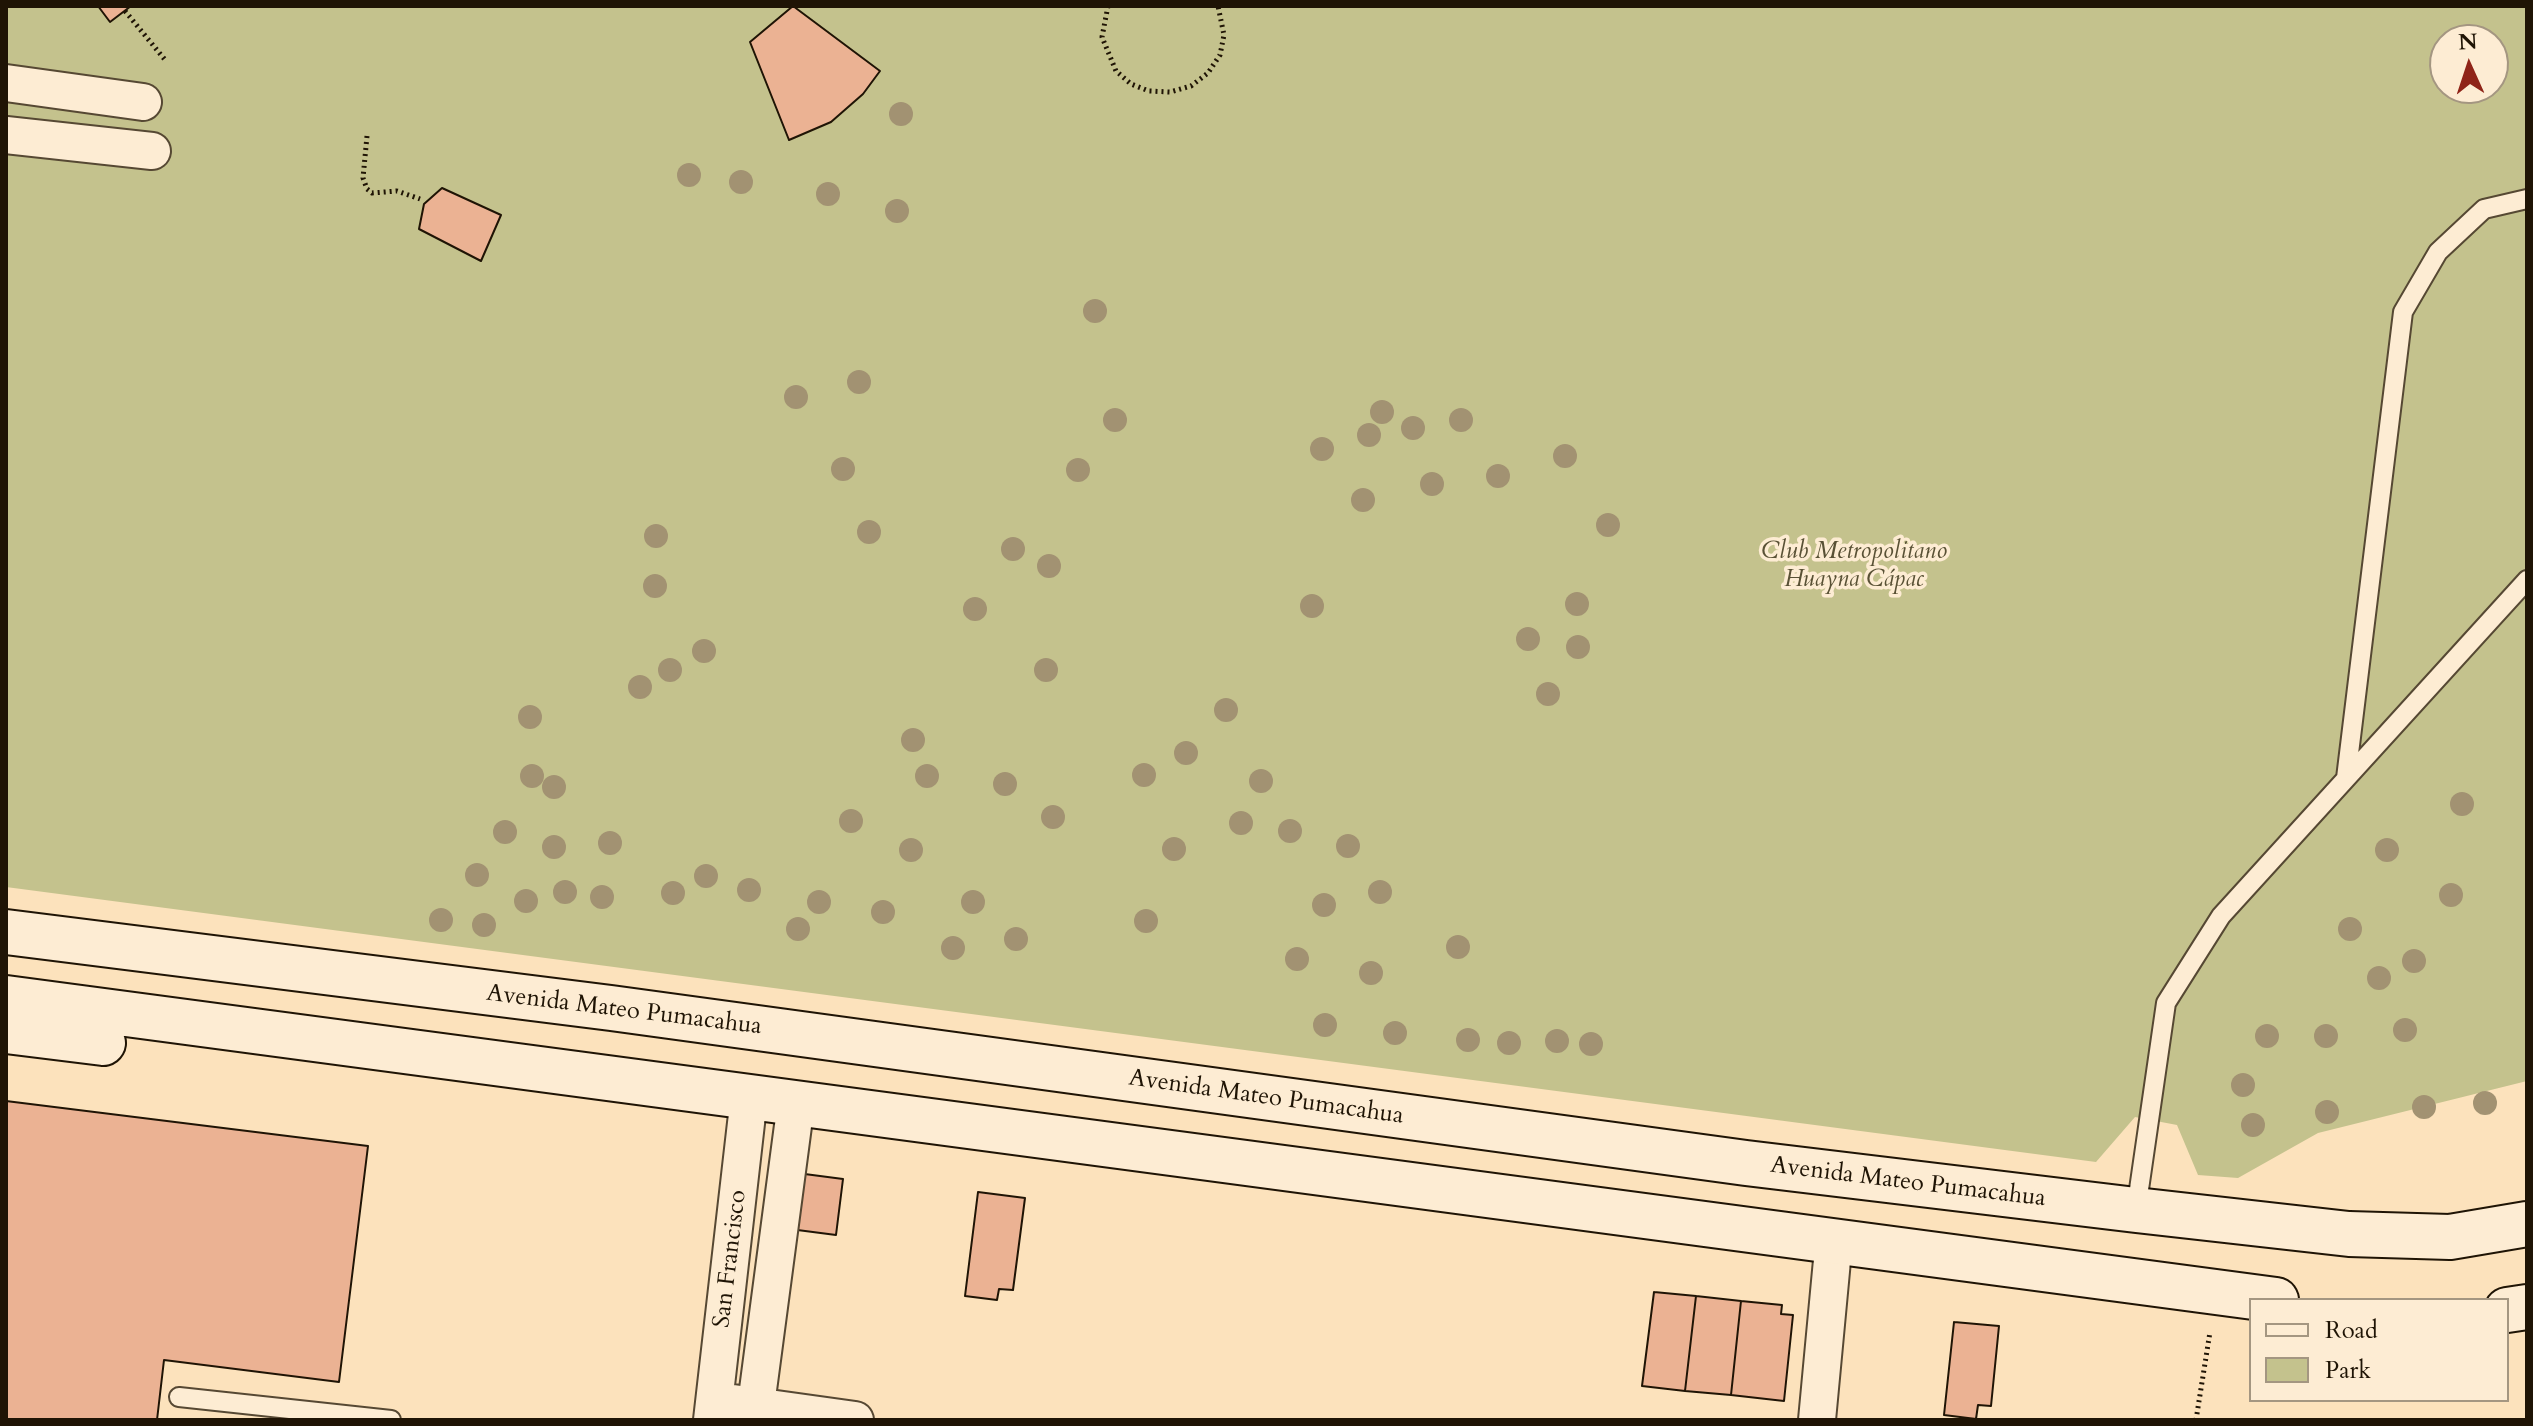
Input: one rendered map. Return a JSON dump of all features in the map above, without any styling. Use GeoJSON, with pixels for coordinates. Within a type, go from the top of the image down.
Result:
{"type":"FeatureCollection","features":[{"type":"Feature","properties":{"kind":"main road","name":"Avenida Mateo Pumacahua"},"geometry":{"type":"LineString","coordinates":[[6,932],[627,1010],[1746,1163],[2136,1210],[2363,1234],[2450,1237],[2527,1224]]}},
{"type":"Feature","properties":{"kind":"main road"},"geometry":{"type":"LineString","coordinates":[[6,998],[2261,1298]]}},
{"type":"Feature","properties":{"kind":"main road"},"geometry":{"type":"LineString","coordinates":[[6,1031],[329,1073],[468,1061]]}},
{"type":"Feature","properties":{"kind":"street"},"geometry":{"type":"LineString","coordinates":[[6,83],[143,102]]}},
{"type":"Feature","properties":{"kind":"street"},"geometry":{"type":"LineString","coordinates":[[6,135],[152,151]]}},
{"type":"Feature","properties":{"kind":"street","name":"San Francisco"},"geometry":{"type":"LineString","coordinates":[[713,1410],[749,1097]]}},
{"type":"Feature","properties":{"kind":"street","name":"San Francisco"},"geometry":{"type":"LineString","coordinates":[[754,1413],[796,1103]]}},
{"type":"Feature","properties":{"kind":"street"},"geometry":{"type":"LineString","coordinates":[[1817,1420],[1834,1239]]}},
{"type":"Feature","properties":{"kind":"street"},"geometry":{"type":"LineString","coordinates":[[713,1410],[855,1420]]}},
{"type":"Feature","properties":{"kind":"lane"},"geometry":{"type":"LineString","coordinates":[[2346,778],[2403,312],[2438,252],[2484,209],[2527,199]]}},
{"type":"Feature","properties":{"kind":"lane"},"geometry":{"type":"LineString","coordinates":[[2136,1210],[2166,1003],[2221,916],[2527,580]]}},
{"type":"Feature","properties":{"kind":"lane"},"geometry":{"type":"LineString","coordinates":[[179,1397],[391,1420]]}},
{"type":"Feature","properties":{"kind":"path"},"geometry":{"type":"LineString","coordinates":[[1108,6],[1102,37],[1116,71],[1131,84],[1149,91],[1170,92],[1191,86],[1208,73],[1220,55],[1224,35],[1218,6]]}},
{"type":"Feature","properties":{"kind":"path"},"geometry":{"type":"LineString","coordinates":[[125,11],[166,61]]}},
{"type":"Feature","properties":{"kind":"path"},"geometry":{"type":"LineString","coordinates":[[367,136],[363,178],[367,189],[372,193],[397,191],[420,199]]}},
{"type":"Feature","properties":{"kind":"path"},"geometry":{"type":"LineString","coordinates":[[2196,1420],[2216,1292]]}},
{"type":"Feature","properties":{"kind":"green space","name":"Club Metropolitano Huayna Cápac"},"geometry":{"type":"Polygon","coordinates":[[[6,6],[2527,6],[2527,1081],[2318,1133],[2238,1178],[2198,1175],[2177,1125],[2135,1117],[2096,1162],[6,887],[6,6]]]}},
{"type":"Feature","properties":{"kind":"building"},"geometry":{"type":"Polygon","coordinates":[[[98,6],[131,6],[110,22],[98,6]]]}},
{"type":"Feature","properties":{"kind":"building"},"geometry":{"type":"Polygon","coordinates":[[[793,6],[880,71],[863,94],[831,122],[789,140],[750,42],[793,6]]]}},
{"type":"Feature","properties":{"kind":"building"},"geometry":{"type":"Polygon","coordinates":[[[442,188],[501,215],[481,261],[419,229],[424,204],[442,188]]]}},
{"type":"Feature","properties":{"kind":"building"},"geometry":{"type":"Polygon","coordinates":[[[6,1101],[368,1146],[339,1382],[164,1360],[157,1420],[6,1420],[6,1101]]]}},
{"type":"Feature","properties":{"kind":"building"},"geometry":{"type":"Polygon","coordinates":[[[797,1173],[843,1179],[836,1235],[782,1228],[797,1173]]]}},
{"type":"Feature","properties":{"kind":"building"},"geometry":{"type":"Polygon","coordinates":[[[978,1192],[1025,1198],[1013,1290],[999,1289],[997,1300],[965,1296],[978,1192]]]}},
{"type":"Feature","properties":{"kind":"building"},"geometry":{"type":"Polygon","coordinates":[[[1654,1292],[1696,1296],[1685,1391],[1642,1386],[1654,1292]]]}},
{"type":"Feature","properties":{"kind":"building"},"geometry":{"type":"Polygon","coordinates":[[[1696,1296],[1741,1301],[1731,1395],[1685,1391],[1696,1296]]]}},
{"type":"Feature","properties":{"kind":"building"},"geometry":{"type":"Polygon","coordinates":[[[1741,1301],[1782,1305],[1781,1314],[1793,1315],[1784,1401],[1731,1395],[1741,1301]]]}},
{"type":"Feature","properties":{"kind":"building"},"geometry":{"type":"Polygon","coordinates":[[[1954,1322],[1999,1326],[1991,1406],[1978,1405],[1976,1419],[1944,1415],[1954,1322]]]}}]}
